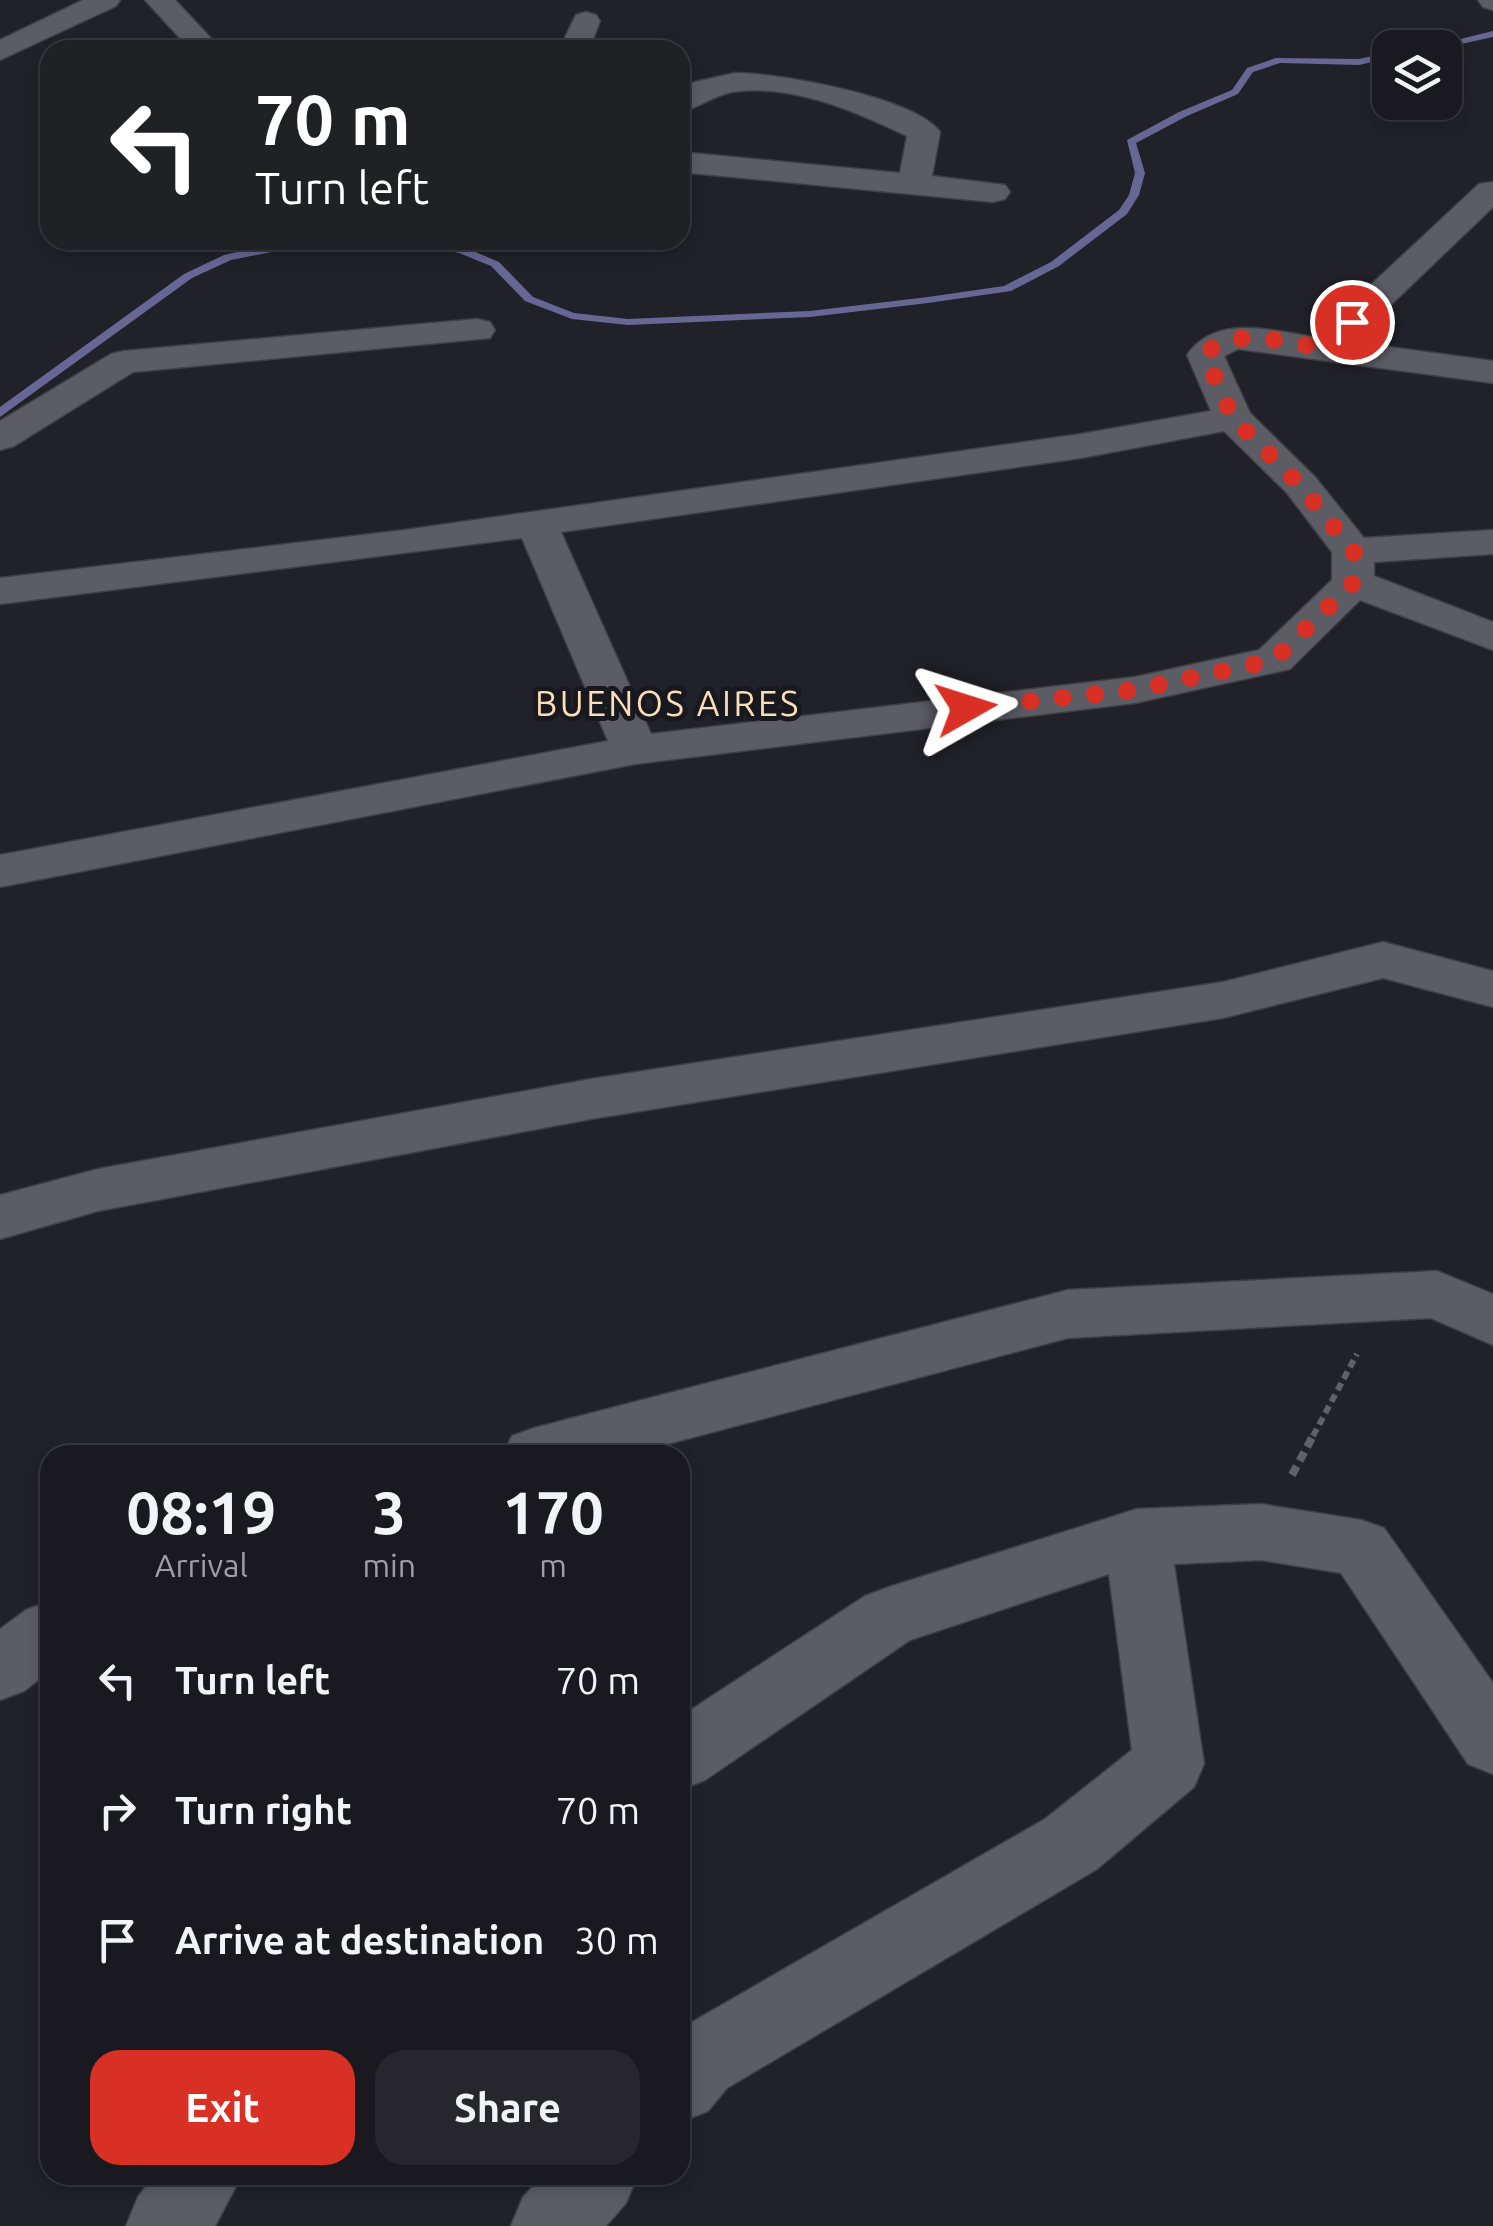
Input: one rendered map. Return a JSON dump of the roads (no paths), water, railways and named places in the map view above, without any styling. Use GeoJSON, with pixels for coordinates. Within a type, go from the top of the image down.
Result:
{"type":"FeatureCollection","features":[{"type":"Feature","properties":{"kind":"street"},"geometry":{"type":"LineString","coordinates":[[0,51],[106,0]]}},
{"type":"Feature","properties":{"kind":"street"},"geometry":{"type":"LineString","coordinates":[[159,0],[197,40]]}},
{"type":"Feature","properties":{"kind":"street"},"geometry":{"type":"LineString","coordinates":[[578,40],[586,21]]}},
{"type":"Feature","properties":{"kind":"street"},"geometry":{"type":"LineString","coordinates":[[690,95],[720,84],[783,84],[882,111],[924,132],[914,185]]}},
{"type":"Feature","properties":{"kind":"street"},"geometry":{"type":"LineString","coordinates":[[690,163],[993,192]]}},
{"type":"Feature","properties":{"kind":"street"},"geometry":{"type":"LineString","coordinates":[[1324,348],[1491,191]]}},
{"type":"Feature","properties":{"kind":"street"},"geometry":{"type":"LineString","coordinates":[[0,438],[124,362],[477,330]]}},
{"type":"Feature","properties":{"kind":"street"},"geometry":{"type":"LineString","coordinates":[[1493,372],[1238,338],[1214,344],[1205,355],[1233,418],[1300,485],[1354,567],[1493,637]]}},
{"type":"Feature","properties":{"kind":"street"},"geometry":{"type":"LineString","coordinates":[[0,591],[537,524],[1082,446],[1233,418]]}},
{"type":"Feature","properties":{"kind":"street"},"geometry":{"type":"LineString","coordinates":[[537,524],[635,750]]}},
{"type":"Feature","properties":{"kind":"street"},"geometry":{"type":"LineString","coordinates":[[0,871],[635,750],[1135,690],[1274,660],[1354,567],[1493,542]]}},
{"type":"Feature","properties":{"kind":"street"},"geometry":{"type":"LineString","coordinates":[[0,1217],[98,1190],[591,1099],[801,1070],[1033,1027],[1223,1000],[1383,960],[1493,989]]}},
{"type":"Feature","properties":{"kind":"street"},"geometry":{"type":"LineString","coordinates":[[569,1445],[1068,1314],[1437,1294],[1493,1321]]}},
{"type":"Feature","properties":{"kind":"street"},"geometry":{"type":"LineString","coordinates":[[690,1750],[889,1617],[1137,1536],[1261,1532],[1361,1548],[1493,1741]]}},
{"type":"Feature","properties":{"kind":"street"},"geometry":{"type":"LineString","coordinates":[[690,2072],[700,2061],[1071,1844],[1169,1764],[1137,1536]]}},
{"type":"Feature","properties":{"kind":"street"},"geometry":{"type":"LineString","coordinates":[[0,1669],[40,1639]]}},
{"type":"Feature","properties":{"kind":"street"},"geometry":{"type":"LineString","coordinates":[[166,2226],[195,2185]]}},
{"type":"Feature","properties":{"kind":"street"},"geometry":{"type":"LineString","coordinates":[[552,2226],[589,2185]]}},
{"type":"Feature","properties":{"kind":"waterway"},"geometry":{"type":"LineString","coordinates":[[1462,41],[1493,34]]}},
{"type":"Feature","properties":{"kind":"waterway"},"geometry":{"type":"LineString","coordinates":[[462,250],[495,264],[529,299],[572,316],[628,322],[810,314],[1007,289],[1055,264],[1123,212],[1134,195],[1140,173],[1131,142],[1235,92],[1250,70],[1279,60],[1372,59]]}},
{"type":"Feature","properties":{"kind":"waterway"},"geometry":{"type":"LineString","coordinates":[[0,413],[188,276],[228,257],[260,250]]}},
{"type":"Feature","properties":{"kind":"district","name":"BUENOS AIRES"},"geometry":{"type":"Point","coordinates":[668,704]}}]}
